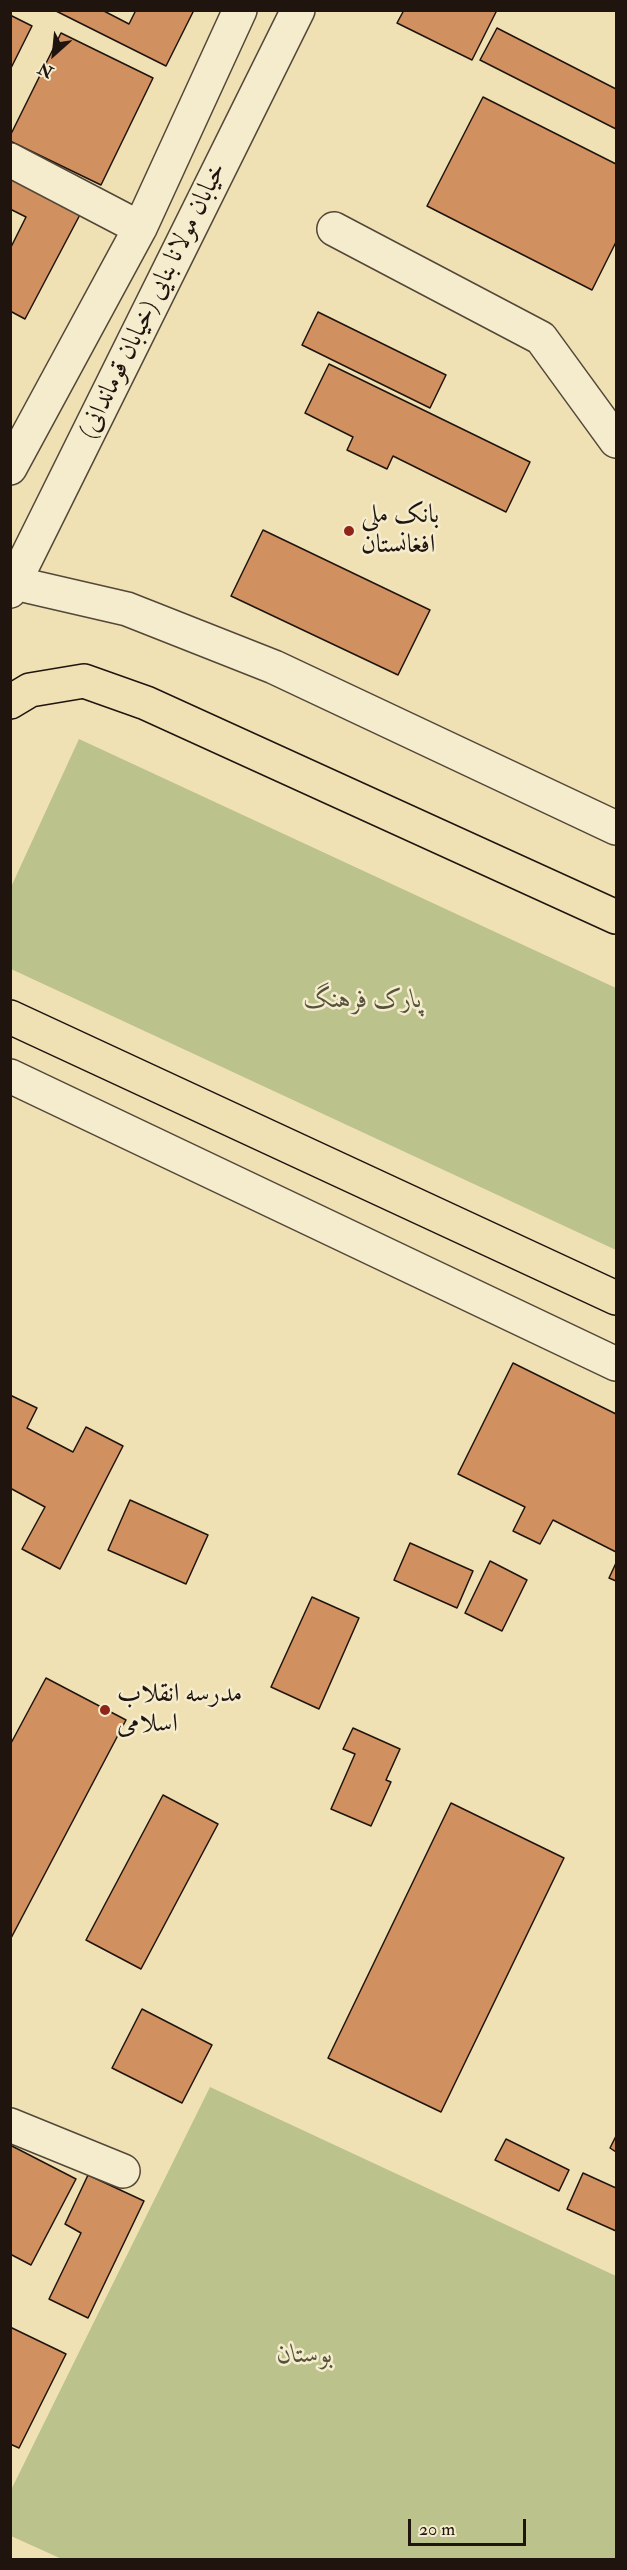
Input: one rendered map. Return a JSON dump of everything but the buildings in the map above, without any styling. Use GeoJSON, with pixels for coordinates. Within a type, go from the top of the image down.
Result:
{"type":"FeatureCollection","features":[{"type":"Feature","properties":{"kind":"highway"},"geometry":{"type":"LineString","coordinates":[[10,702],[30,690],[84,681],[146,704],[616,917]]}},
{"type":"Feature","properties":{"kind":"highway"},"geometry":{"type":"LineString","coordinates":[[10,1017],[616,1298]]}},
{"type":"Feature","properties":{"kind":"street","name":"خیابان مولانا بنایی (خیابان قوماندانی)"},"geometry":{"type":"LineString","coordinates":[[10,468],[140,228],[240,10]]}},
{"type":"Feature","properties":{"kind":"street","name":"خیابان مولانا بنایی (خیابان قوماندانی)"},"geometry":{"type":"LineString","coordinates":[[12,585],[298,10]]}},
{"type":"Feature","properties":{"kind":"street"},"geometry":{"type":"LineString","coordinates":[[10,160],[140,228]]}},
{"type":"Feature","properties":{"kind":"street"},"geometry":{"type":"LineString","coordinates":[[334,230],[541,338],[616,441]]}},
{"type":"Feature","properties":{"kind":"street"},"geometry":{"type":"LineString","coordinates":[[12,585],[127,609],[274,667],[616,828]]}},
{"type":"Feature","properties":{"kind":"street"},"geometry":{"type":"LineString","coordinates":[[10,1076],[616,1364]]}},
{"type":"Feature","properties":{"kind":"street"},"geometry":{"type":"LineString","coordinates":[[10,2125],[123,2171]]}},
{"type":"Feature","properties":{"kind":"green space","name":"پارک فرهنگ"},"geometry":{"type":"Polygon","coordinates":[[[79,739],[616,988],[616,1250],[11,969],[11,887],[79,739]]]}},
{"type":"Feature","properties":{"kind":"green space","name":"بوستان"},"geometry":{"type":"Polygon","coordinates":[[[210,2087],[616,2276],[616,2559],[64,2560],[11,2536],[11,2490],[210,2087]]]}},
{"type":"Feature","properties":{"kind":"place","name":"بانک ملی افغانستان"},"geometry":{"type":"Point","coordinates":[349,531]}},
{"type":"Feature","properties":{"kind":"place","name":"مدرسه انقلاب اسلامی"},"geometry":{"type":"Point","coordinates":[105,1710]}}]}
